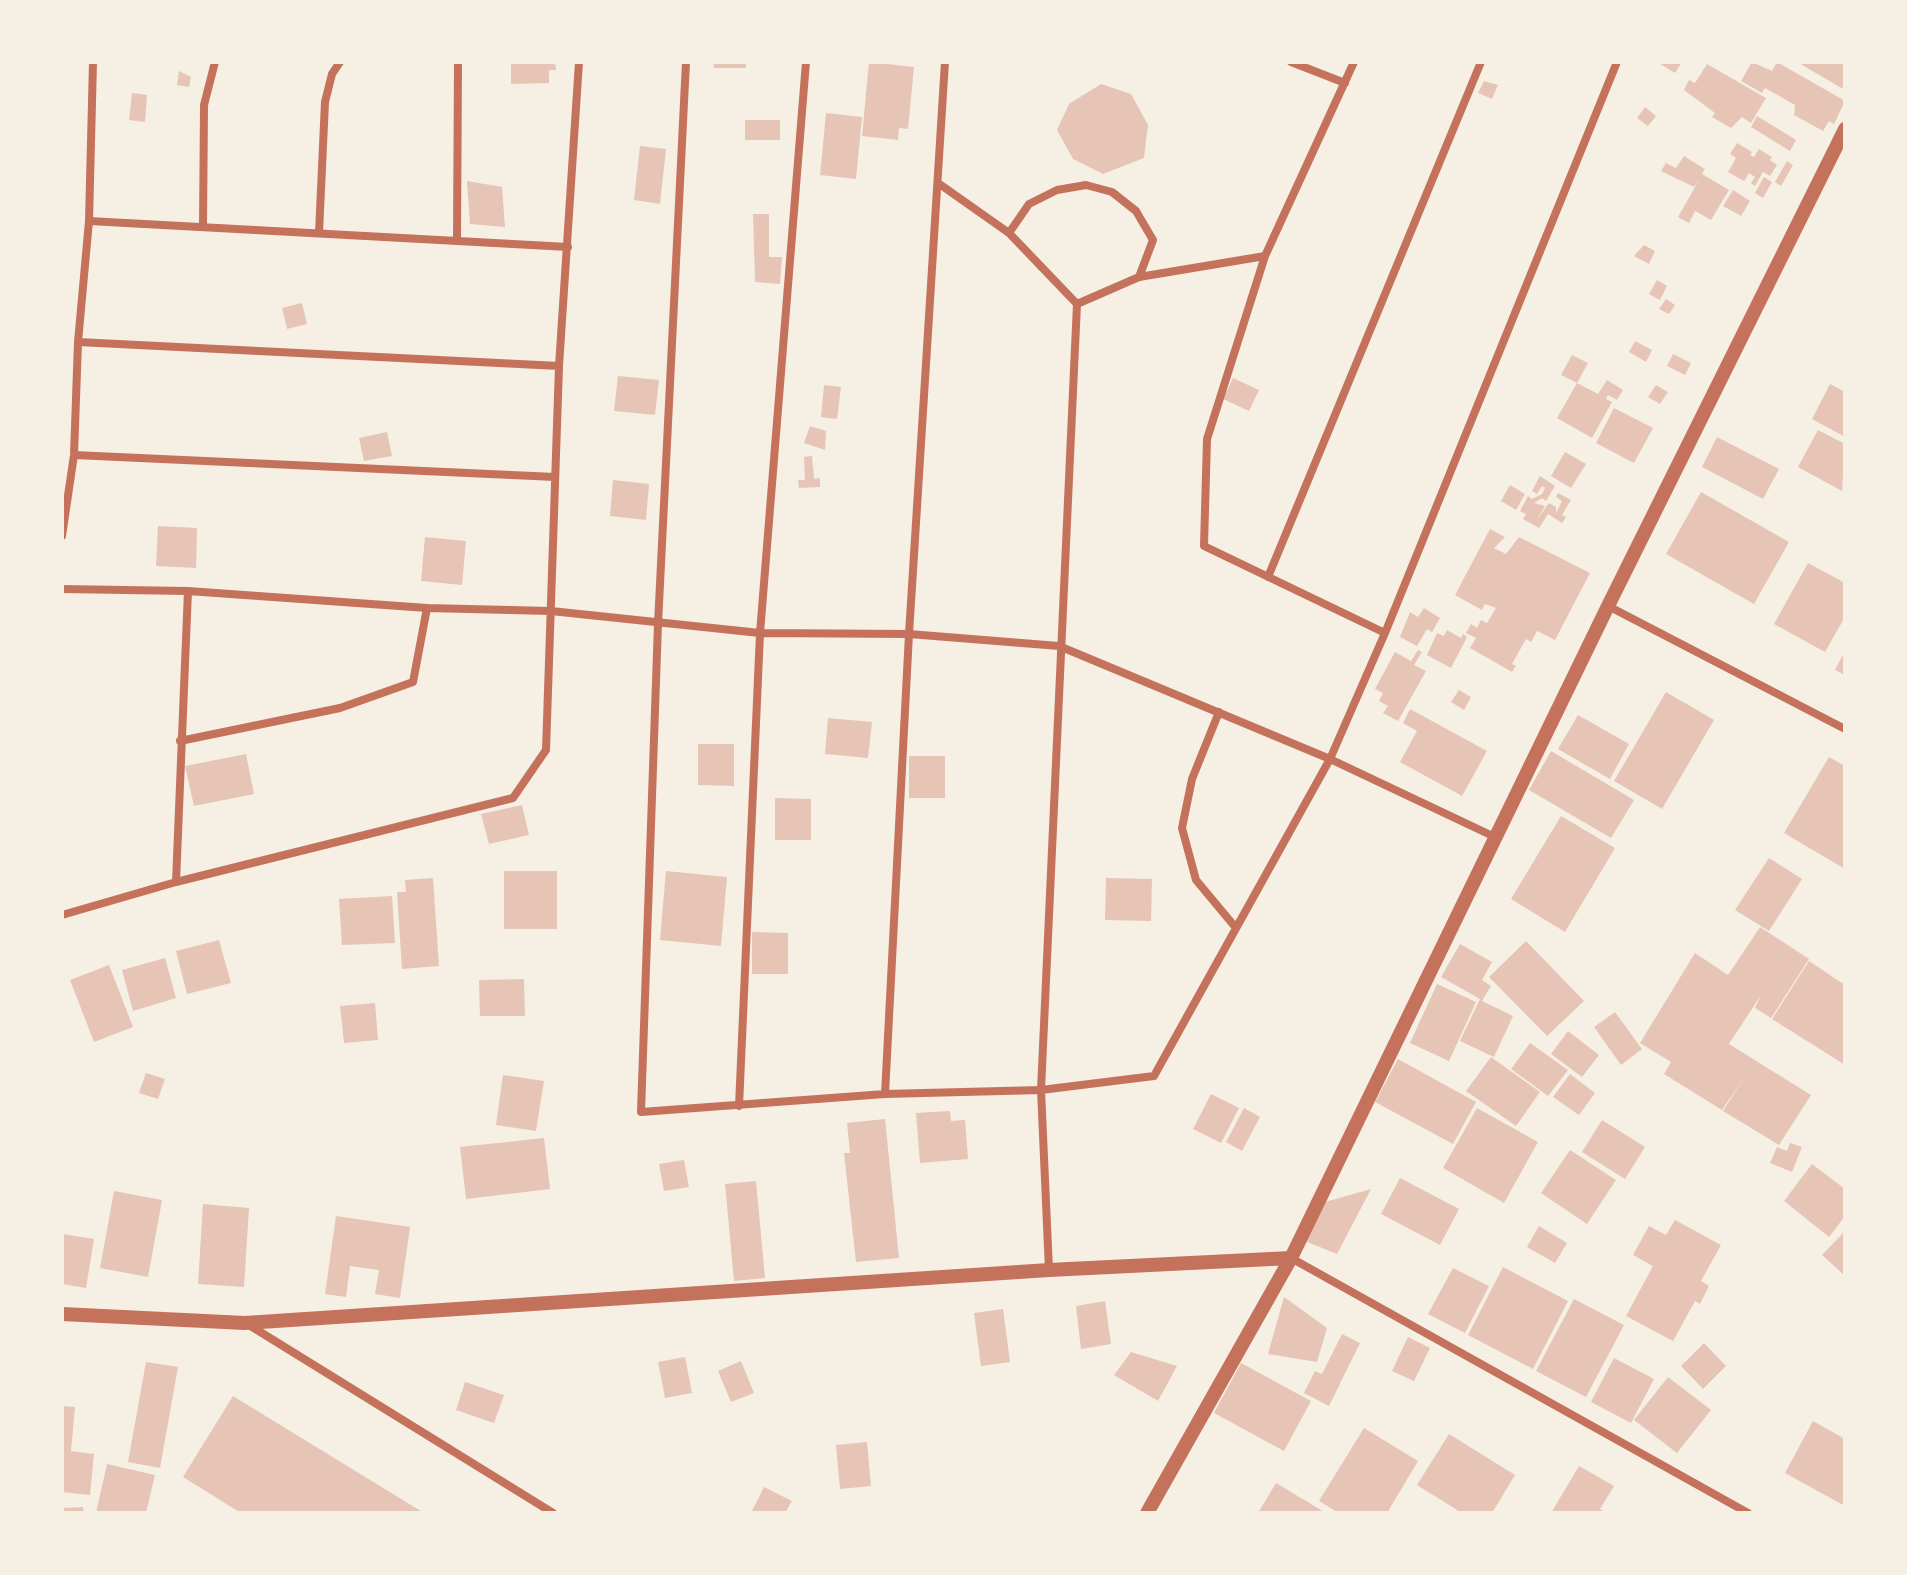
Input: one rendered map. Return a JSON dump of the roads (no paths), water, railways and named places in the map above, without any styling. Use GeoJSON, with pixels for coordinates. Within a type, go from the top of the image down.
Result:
{"type":"FeatureCollection","features":[{"type":"Feature","properties":{"kind":"street"},"geometry":{"type":"LineString","coordinates":[[62,536],[74,455],[78,342],[89,221],[93,62]]}},
{"type":"Feature","properties":{"kind":"street"},"geometry":{"type":"LineString","coordinates":[[203,225],[204,105],[215,62]]}},
{"type":"Feature","properties":{"kind":"street"},"geometry":{"type":"LineString","coordinates":[[319,233],[325,102],[332,74],[340,62]]}},
{"type":"Feature","properties":{"kind":"street"},"geometry":{"type":"LineString","coordinates":[[457,239],[458,62]]}},
{"type":"Feature","properties":{"kind":"street"},"geometry":{"type":"LineString","coordinates":[[62,915],[176,882],[513,798],[546,750],[559,366],[579,62]]}},
{"type":"Feature","properties":{"kind":"street"},"geometry":{"type":"LineString","coordinates":[[686,62],[658,624],[641,1112],[885,1094],[1041,1090],[1154,1076],[1330,759],[1385,633],[1617,62]]}},
{"type":"Feature","properties":{"kind":"street"},"geometry":{"type":"LineString","coordinates":[[739,1106],[760,633],[806,62]]}},
{"type":"Feature","properties":{"kind":"street"},"geometry":{"type":"LineString","coordinates":[[885,1094],[909,634],[945,62]]}},
{"type":"Feature","properties":{"kind":"street"},"geometry":{"type":"LineString","coordinates":[[1291,62],[1345,83]]}},
{"type":"Feature","properties":{"kind":"street"},"geometry":{"type":"LineString","coordinates":[[1354,62],[1265,256],[1207,439],[1204,546],[1385,633]]}},
{"type":"Feature","properties":{"kind":"street"},"geometry":{"type":"LineString","coordinates":[[1268,577],[1481,62]]}},
{"type":"Feature","properties":{"kind":"street"},"geometry":{"type":"LineString","coordinates":[[1147,1513],[1291,1258],[1608,606],[1845,129]]}},
{"type":"Feature","properties":{"kind":"street"},"geometry":{"type":"LineString","coordinates":[[938,183],[1009,233],[1077,304],[1041,1090],[1049,1270]]}},
{"type":"Feature","properties":{"kind":"street"},"geometry":{"type":"LineString","coordinates":[[1009,233],[1029,204],[1057,190],[1086,185],[1112,192],[1136,211],[1153,240],[1139,277]]}},
{"type":"Feature","properties":{"kind":"street"},"geometry":{"type":"LineString","coordinates":[[89,221],[568,247]]}},
{"type":"Feature","properties":{"kind":"street"},"geometry":{"type":"LineString","coordinates":[[1077,304],[1139,277],[1265,256]]}},
{"type":"Feature","properties":{"kind":"street"},"geometry":{"type":"LineString","coordinates":[[78,342],[559,366]]}},
{"type":"Feature","properties":{"kind":"street"},"geometry":{"type":"LineString","coordinates":[[74,455],[555,477]]}},
{"type":"Feature","properties":{"kind":"street"},"geometry":{"type":"LineString","coordinates":[[62,589],[188,591],[427,608],[551,611],[760,633],[909,634],[1059,646],[1330,759],[1497,838]]}},
{"type":"Feature","properties":{"kind":"street"},"geometry":{"type":"LineString","coordinates":[[176,882],[188,591]]}},
{"type":"Feature","properties":{"kind":"street"},"geometry":{"type":"LineString","coordinates":[[1608,606],[1845,729]]}},
{"type":"Feature","properties":{"kind":"street"},"geometry":{"type":"LineString","coordinates":[[180,741],[340,708],[413,682],[427,608]]}},
{"type":"Feature","properties":{"kind":"street"},"geometry":{"type":"LineString","coordinates":[[1219,712],[1192,779],[1182,828],[1196,880],[1236,928]]}},
{"type":"Feature","properties":{"kind":"street"},"geometry":{"type":"LineString","coordinates":[[62,1314],[245,1323],[1049,1270],[1291,1258],[1748,1513]]}},
{"type":"Feature","properties":{"kind":"street"},"geometry":{"type":"LineString","coordinates":[[245,1323],[553,1513]]}}]}
